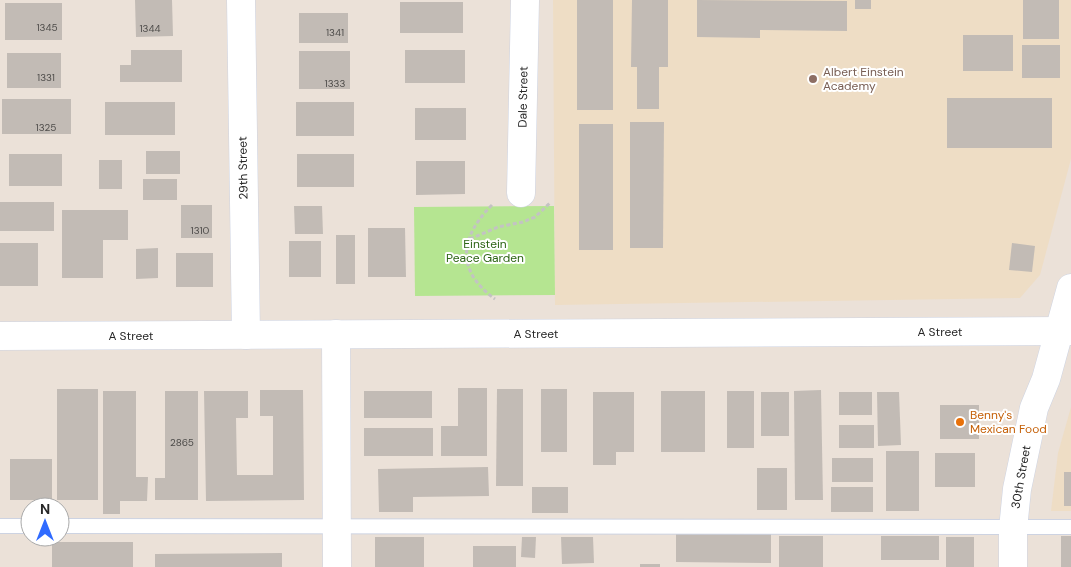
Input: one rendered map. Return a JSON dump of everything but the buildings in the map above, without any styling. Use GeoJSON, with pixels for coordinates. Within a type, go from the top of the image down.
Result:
{"type":"FeatureCollection","features":[{"type":"Feature","properties":{"kind":"street","name":"29th Street"},"geometry":{"type":"LineString","coordinates":[[241,0],[246,335]]}},
{"type":"Feature","properties":{"kind":"street","name":"Dale Street"},"geometry":{"type":"LineString","coordinates":[[521,193],[525,0]]}},
{"type":"Feature","properties":{"kind":"street","name":"30th Street"},"geometry":{"type":"LineString","coordinates":[[1013,567],[1013,528],[1017,489],[1034,408],[1065,331],[1071,288]]}},
{"type":"Feature","properties":{"kind":"street","name":"A Street"},"geometry":{"type":"LineString","coordinates":[[0,336],[1065,331]]}},
{"type":"Feature","properties":{"kind":"street"},"geometry":{"type":"LineString","coordinates":[[336,334],[337,567]]}},
{"type":"Feature","properties":{"kind":"lane"},"geometry":{"type":"LineString","coordinates":[[0,526],[20,526]]}},
{"type":"Feature","properties":{"kind":"lane"},"geometry":{"type":"LineString","coordinates":[[70,526],[1071,527]]}},
{"type":"Feature","properties":{"kind":"path"},"geometry":{"type":"LineString","coordinates":[[469,240],[498,227],[523,222],[535,217],[550,204]]}},
{"type":"Feature","properties":{"kind":"path"},"geometry":{"type":"LineString","coordinates":[[492,205],[477,220],[465,257],[468,270],[487,294],[495,299]]}},
{"type":"Feature","properties":{"kind":"shaded area","name":"Albert Einstein Academy"},"geometry":{"type":"Polygon","coordinates":[[[553,0],[1071,0],[1071,159],[1040,275],[1020,298],[555,305],[553,0]]]}},
{"type":"Feature","properties":{"kind":"shaded area"},"geometry":{"type":"Polygon","coordinates":[[[1071,407],[1071,511],[1051,511],[1058,453],[1071,407]]]}},
{"type":"Feature","properties":{"kind":"green space","name":"Einstein Peace Garden"},"geometry":{"type":"Polygon","coordinates":[[[554,206],[555,295],[415,296],[414,207],[554,206]]]}},
{"type":"Feature","properties":{"kind":"place","name":"Albert Einstein Academy"},"geometry":{"type":"Point","coordinates":[813,79]}},
{"type":"Feature","properties":{"kind":"place","name":"Benny's Mexican Food"},"geometry":{"type":"Point","coordinates":[960,422]}}]}
